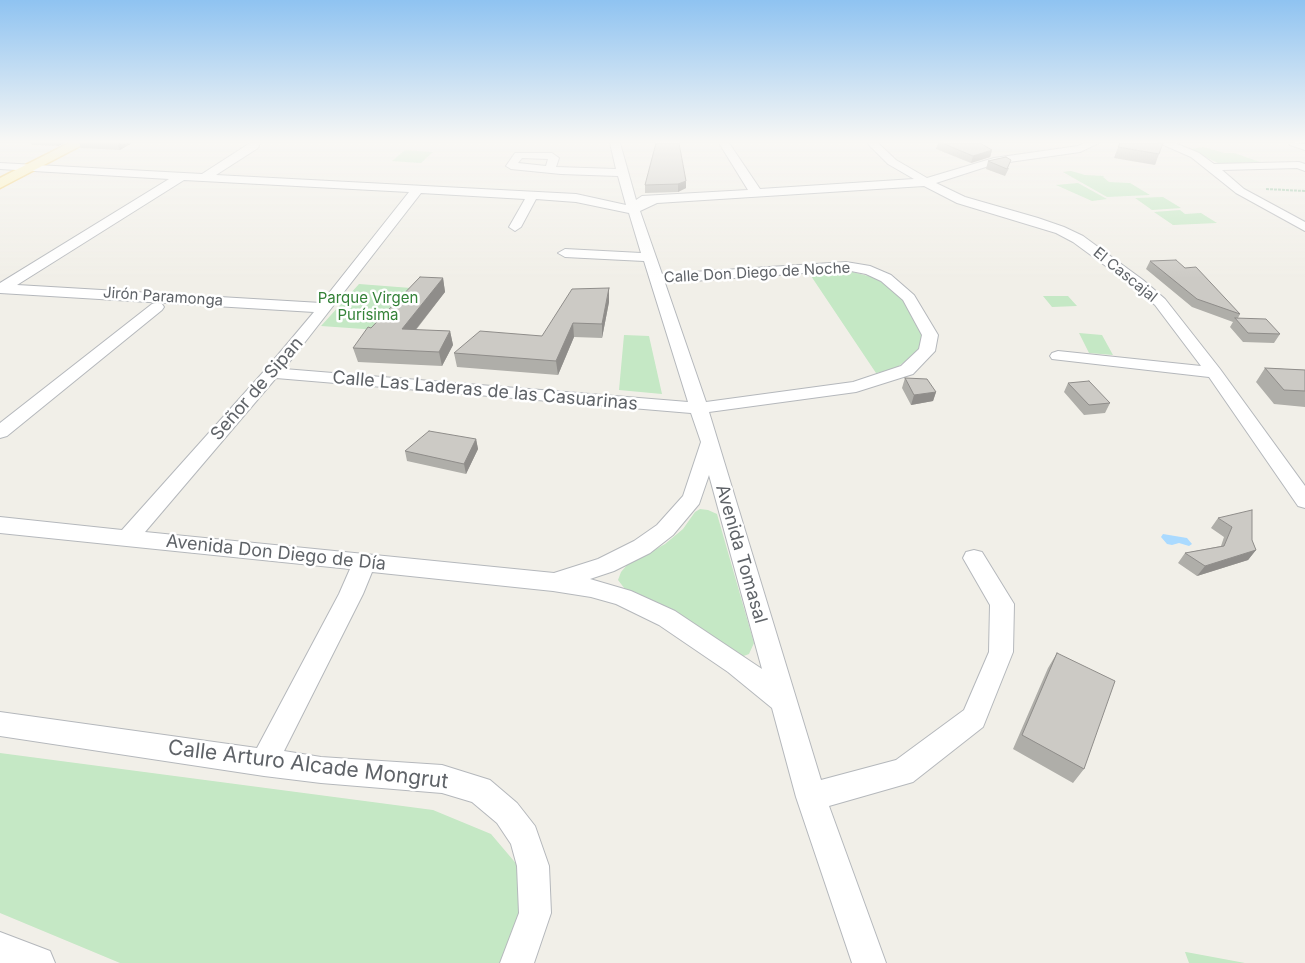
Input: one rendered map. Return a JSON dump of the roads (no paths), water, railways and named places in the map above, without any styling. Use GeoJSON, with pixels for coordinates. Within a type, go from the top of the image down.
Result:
{"type":"FeatureCollection","features":[{"type":"Feature","properties":{"kind":"street"},"geometry":{"type":"LineString","coordinates":[[1,288],[162,188]]}},
{"type":"Feature","properties":{"kind":"street"},"geometry":{"type":"LineString","coordinates":[[397,188],[576,198],[622,191]]}},
{"type":"Feature","properties":{"kind":"street"},"geometry":{"type":"LineString","coordinates":[[612,188],[655,199],[842,188]]}},
{"type":"Feature","properties":{"kind":"street","name":"Avenida Tomasal"},"geometry":{"type":"LineString","coordinates":[[622,188],[650,257],[710,442],[811,797],[869,963]]}},
{"type":"Feature","properties":{"kind":"street"},"geometry":{"type":"LineString","coordinates":[[753,188],[757,194]]}},
{"type":"Feature","properties":{"kind":"street","name":"El Cascajal"},"geometry":{"type":"LineString","coordinates":[[938,188],[961,200],[1060,230],[1093,248],[1160,302],[1214,373],[1305,501]]}},
{"type":"Feature","properties":{"kind":"street"},"geometry":{"type":"LineString","coordinates":[[1237,188],[1305,227]]}},
{"type":"Feature","properties":{"kind":"street","name":"Señor de Sipan"},"geometry":{"type":"LineString","coordinates":[[127,538],[272,373],[326,308],[418,189]]}},
{"type":"Feature","properties":{"kind":"street"},"geometry":{"type":"LineString","coordinates":[[576,198],[622,191]]}},
{"type":"Feature","properties":{"kind":"street"},"geometry":{"type":"LineString","coordinates":[[515,227],[533,195]]}},
{"type":"Feature","properties":{"kind":"street"},"geometry":{"type":"LineString","coordinates":[[1272,221],[1305,240]]}},
{"type":"Feature","properties":{"kind":"street"},"geometry":{"type":"LineString","coordinates":[[565,253],[650,257]]}},
{"type":"Feature","properties":{"kind":"street","name":"Calle Don Diego de Noche"},"geometry":{"type":"LineString","coordinates":[[656,278],[846,266],[870,270],[886,278],[909,298],[930,335],[928,351],[907,370],[856,387],[699,408]]}},
{"type":"Feature","properties":{"kind":"street","name":"Jirón Paramonga"},"geometry":{"type":"LineString","coordinates":[[1,288],[326,308]]}},
{"type":"Feature","properties":{"kind":"street"},"geometry":{"type":"LineString","coordinates":[[0,432],[157,307]]}},
{"type":"Feature","properties":{"kind":"street"},"geometry":{"type":"LineString","coordinates":[[1058,356],[1214,373]]}},
{"type":"Feature","properties":{"kind":"street","name":"Calle Las Laderas de las Casuarinas"},"geometry":{"type":"LineString","coordinates":[[272,373],[699,408]]}},
{"type":"Feature","properties":{"kind":"street","name":"Avenida Don Diego de Día"},"geometry":{"type":"LineString","coordinates":[[552,582],[606,565],[642,547],[665,530],[692,499],[710,442]]}},
{"type":"Feature","properties":{"kind":"street","name":"Avenida Don Diego de Día"},"geometry":{"type":"LineString","coordinates":[[0,525],[552,582],[591,588],[623,596],[667,618],[737,664],[782,700]]}},
{"type":"Feature","properties":{"kind":"street"},"geometry":{"type":"LineString","coordinates":[[811,797],[903,772],[974,718],[1002,652],[1002,604],[974,558]]}},
{"type":"Feature","properties":{"kind":"street"},"geometry":{"type":"LineString","coordinates":[[264,763],[350,594],[364,562]]}},
{"type":"Feature","properties":{"kind":"street","name":"Calle Arturo Alcade Mongrut"},"geometry":{"type":"LineString","coordinates":[[0,724],[264,763],[321,770],[442,779],[480,790],[507,813],[524,837],[533,866],[535,913],[517,963]]}},
{"type":"Feature","properties":{"kind":"street"},"geometry":{"type":"LineString","coordinates":[[0,949],[38,963]]}},
{"type":"Feature","properties":{"kind":"water"},"geometry":{"type":"Polygon","coordinates":[[[1163,534],[1187,538],[1192,544],[1189,546],[1179,543],[1167,544],[1161,537],[1163,534]]]}},
{"type":"Feature","properties":{"kind":"park label","name":"Parque Virgen Purísima"},"geometry":{"type":"Point","coordinates":[368,306]}}]}
